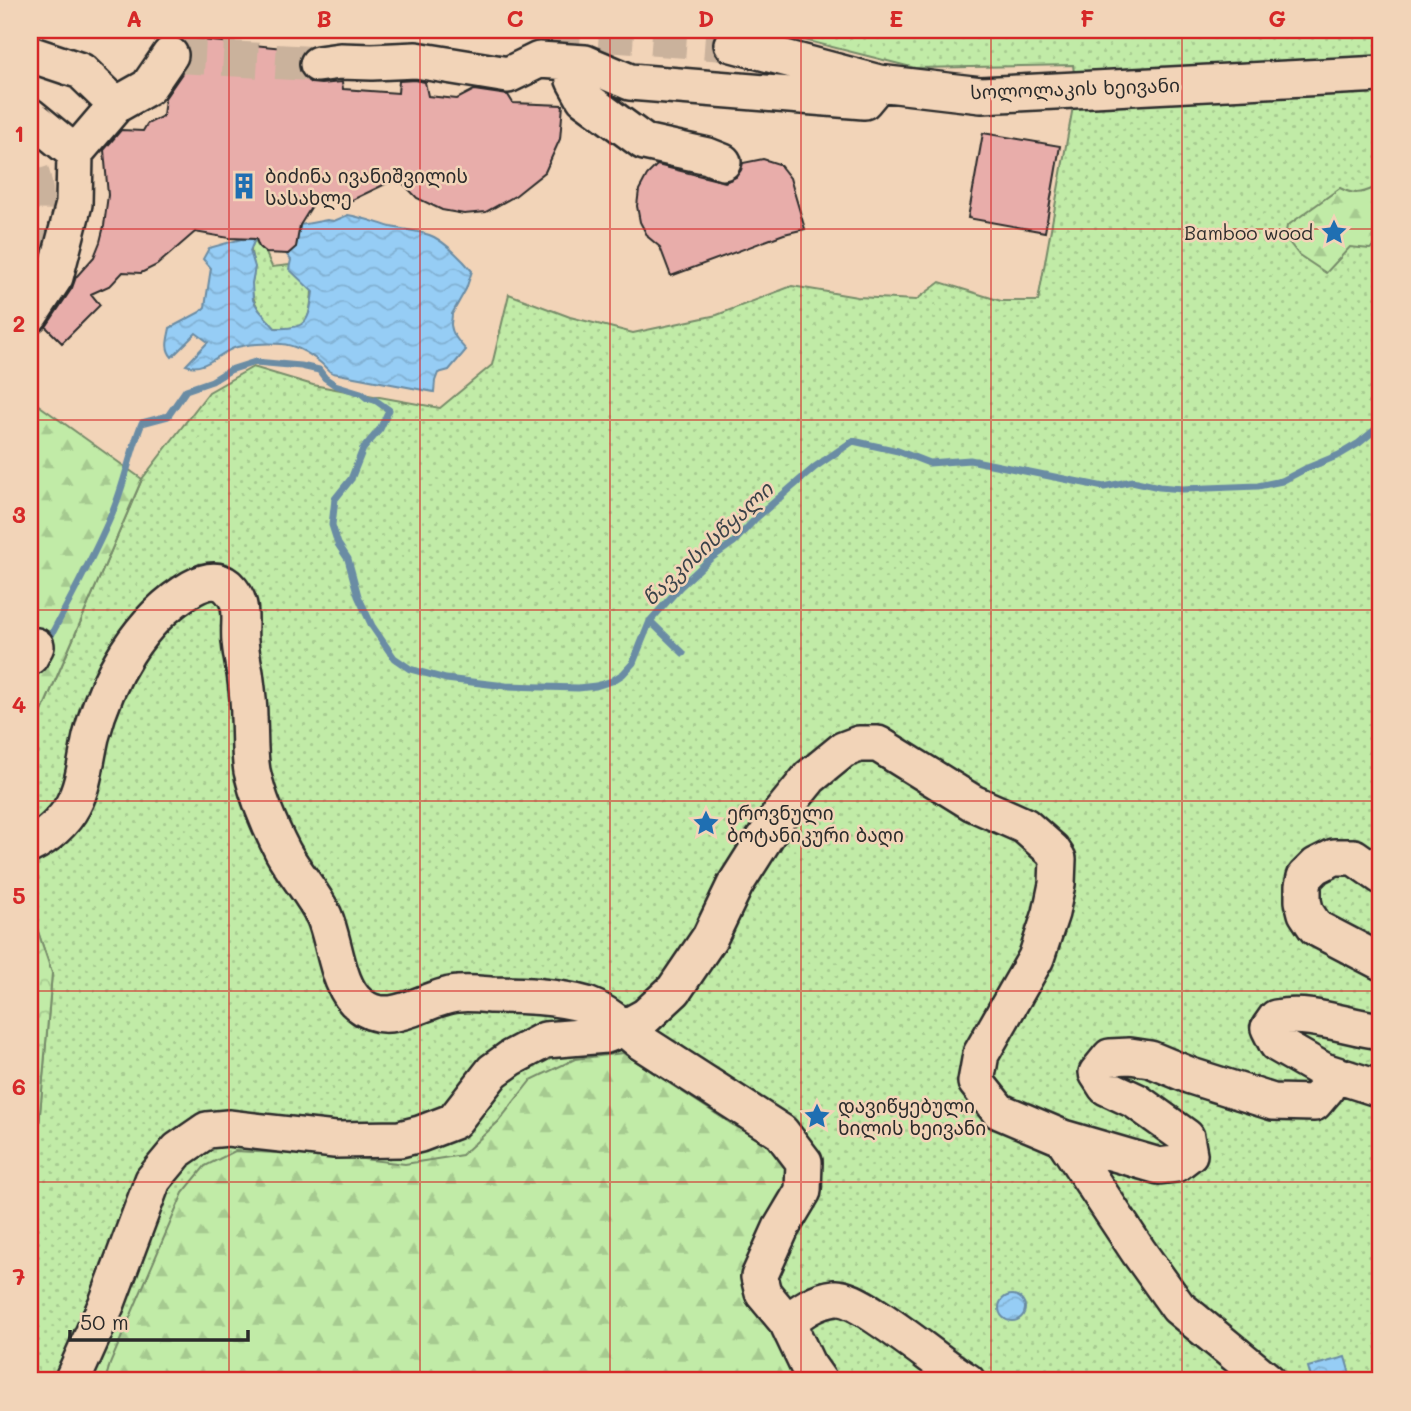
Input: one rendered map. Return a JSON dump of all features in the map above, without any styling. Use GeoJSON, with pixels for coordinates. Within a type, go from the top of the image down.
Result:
{"type":"FeatureCollection","features":[{"type":"Feature","properties":{"kind":"street","name":"სოლოლაკის ხეივანი"},"geometry":{"type":"LineString","coordinates":[[732,44],[879,83],[981,95],[1381,74]]}},
{"type":"Feature","properties":{"kind":"street"},"geometry":{"type":"LineString","coordinates":[[30,54],[81,71],[116,105]]}},
{"type":"Feature","properties":{"kind":"street"},"geometry":{"type":"LineString","coordinates":[[30,315],[55,277],[74,204],[75,153],[116,105],[148,87],[170,55]]}},
{"type":"Feature","properties":{"kind":"street"},"geometry":{"type":"LineString","coordinates":[[318,64],[415,60],[508,75],[539,60],[585,63],[630,82],[864,101],[879,83]]}},
{"type":"Feature","properties":{"kind":"street"},"geometry":{"type":"LineString","coordinates":[[585,63],[574,80],[584,98],[629,132],[644,142],[708,156],[723,162]]}},
{"type":"Feature","properties":{"kind":"street"},"geometry":{"type":"LineString","coordinates":[[30,116],[75,153]]}},
{"type":"Feature","properties":{"kind":"street"},"geometry":{"type":"LineString","coordinates":[[30,845],[46,836],[74,805],[96,721],[114,676],[133,643],[160,613],[182,594],[200,583],[213,580],[225,584],[238,600],[241,612],[240,640],[247,690],[252,771],[283,852],[323,915],[348,992],[359,1005],[373,1012],[388,1014],[405,1012],[435,999],[456,994],[517,995],[588,1005],[604,1012],[641,1042],[781,1132],[804,1162],[803,1191],[781,1228],[759,1277],[763,1293],[787,1322],[807,1364],[819,1381]]}},
{"type":"Feature","properties":{"kind":"street"},"geometry":{"type":"LineString","coordinates":[[72,1381],[107,1303],[153,1180],[178,1150],[207,1130],[228,1128],[335,1140],[400,1139],[420,1134],[454,1121],[494,1071],[511,1058],[545,1040],[606,1035],[646,1016],[674,990],[710,937],[735,885],[772,826],[810,777],[843,750],[859,744],[878,744],[973,803],[1025,827],[1052,850],[1058,859],[1057,884],[1051,913],[1036,958],[981,1054],[976,1082],[999,1111],[1063,1138],[1159,1166],[1176,1164],[1189,1154],[1186,1137],[1136,1101],[1107,1087],[1097,1073],[1110,1057],[1150,1059],[1192,1076],[1273,1102],[1314,1103],[1326,1089],[1324,1071]]}},
{"type":"Feature","properties":{"kind":"street"},"geometry":{"type":"LineString","coordinates":[[1381,876],[1354,857],[1334,857],[1316,866],[1306,877],[1303,901],[1306,913],[1316,928],[1381,962]]}},
{"type":"Feature","properties":{"kind":"street"},"geometry":{"type":"LineString","coordinates":[[1381,1031],[1288,1016],[1276,1018],[1269,1028],[1277,1044],[1324,1071],[1381,1087]]}},
{"type":"Feature","properties":{"kind":"street"},"geometry":{"type":"LineString","coordinates":[[1063,1138],[1178,1307],[1268,1381]]}},
{"type":"Feature","properties":{"kind":"street"},"geometry":{"type":"LineString","coordinates":[[787,1322],[808,1306],[837,1297],[858,1306],[895,1329],[967,1381]]}},
{"type":"Feature","properties":{"kind":"green space","name":"ეროვნული ბოტანიკური ბაღი"},"geometry":{"type":"Polygon","coordinates":[[[765,30],[1381,30],[1381,1381],[30,1381],[30,1145],[38,1137],[52,973],[30,908],[30,739],[142,479],[209,392],[253,367],[313,385],[440,408],[492,365],[509,294],[570,317],[633,333],[717,315],[792,286],[857,297],[916,300],[940,282],[1001,301],[1038,301],[1076,90],[1073,65],[915,68],[765,30]]]}},
{"type":"Feature","properties":{"kind":"green space","name":"Bamboo wood"},"geometry":{"type":"Polygon","coordinates":[[[1340,188],[1357,193],[1374,188],[1381,190],[1381,243],[1370,249],[1350,247],[1326,273],[1299,255],[1285,237],[1287,226],[1340,188]]]}},
{"type":"Feature","properties":{"kind":"green space"},"geometry":{"type":"Polygon","coordinates":[[[255,239],[266,253],[272,267],[291,265],[290,269],[312,290],[309,313],[301,326],[275,328],[258,308],[252,290],[254,268],[251,250],[255,239]]]}},
{"type":"Feature","properties":{"kind":"green space"},"geometry":{"type":"Polygon","coordinates":[[[30,399],[142,479],[30,739],[30,399]]]}},
{"type":"Feature","properties":{"kind":"green space"},"geometry":{"type":"Polygon","coordinates":[[[30,908],[52,973],[38,1137],[30,1145],[30,908]]]}},
{"type":"Feature","properties":{"kind":"green space"},"geometry":{"type":"Polygon","coordinates":[[[623,1053],[733,1125],[786,1150],[790,1177],[755,1249],[782,1344],[796,1381],[105,1381],[183,1193],[205,1166],[235,1151],[338,1156],[405,1164],[462,1155],[498,1122],[531,1080],[575,1059],[623,1053]]]}},
{"type":"Feature","properties":{"kind":"water"},"geometry":{"type":"Polygon","coordinates":[[[348,215],[430,235],[449,248],[472,271],[466,289],[452,314],[451,324],[466,350],[449,370],[438,373],[434,392],[333,373],[307,353],[287,345],[247,345],[230,349],[206,364],[186,365],[208,342],[196,333],[172,357],[167,347],[170,328],[205,307],[211,268],[203,259],[209,248],[245,238],[255,239],[250,251],[255,267],[253,300],[275,328],[294,327],[308,317],[313,292],[289,269],[291,260],[287,255],[296,246],[300,225],[334,221],[348,215]]]}},
{"type":"Feature","properties":{"kind":"water"},"geometry":{"type":"Polygon","coordinates":[[[1012,1295],[1021,1299],[1025,1308],[1021,1317],[1012,1321],[1003,1317],[999,1308],[1003,1299],[1012,1295]]]}},
{"type":"Feature","properties":{"kind":"water"},"geometry":{"type":"Polygon","coordinates":[[[1345,1357],[1352,1381],[1312,1381],[1308,1367],[1345,1357]]]}},
{"type":"Feature","properties":{"kind":"building","name":"ბიძინა ივანიშვილის სასახლე"},"geometry":{"type":"Polygon","coordinates":[[[181,38],[304,50],[299,57],[298,66],[303,77],[311,83],[342,82],[343,89],[398,93],[399,81],[415,80],[425,82],[428,96],[457,99],[474,90],[508,95],[513,103],[563,105],[560,139],[545,172],[515,196],[486,212],[464,214],[442,210],[417,198],[398,178],[348,202],[332,196],[315,201],[300,225],[296,247],[288,254],[266,253],[259,247],[256,239],[195,232],[157,265],[141,273],[123,272],[111,285],[91,294],[100,305],[62,343],[46,327],[72,288],[76,277],[94,257],[100,242],[108,195],[104,150],[121,130],[143,131],[147,124],[163,116],[165,98],[187,66],[190,57],[188,46],[181,38]]]}},
{"type":"Feature","properties":{"kind":"building"},"geometry":{"type":"Polygon","coordinates":[[[983,133],[1060,146],[1045,232],[968,218],[983,133]]]}},
{"type":"Feature","properties":{"kind":"building"},"geometry":{"type":"Polygon","coordinates":[[[763,159],[779,164],[790,178],[805,229],[784,234],[671,276],[660,247],[648,237],[640,222],[637,206],[639,190],[647,175],[657,165],[725,182],[736,177],[743,163],[763,159]]]}},
{"type":"Feature","properties":{"kind":"waterway","name":"წავკისისწყალი"},"geometry":{"type":"LineString","coordinates":[[1381,348],[1381,368]]}},
{"type":"Feature","properties":{"kind":"waterway","name":"წავკისისწყალი"},"geometry":{"type":"LineString","coordinates":[[47,643],[106,528],[142,423],[168,416],[186,390],[255,362],[319,370],[335,385],[361,393],[389,410],[380,429],[363,449],[351,479],[335,499],[332,525],[338,544],[348,559],[358,596],[372,626],[394,658],[410,669],[446,679],[506,686],[578,688],[596,686],[623,674],[633,663],[650,621],[680,587],[710,559],[734,542],[756,518],[815,467],[853,441],[898,451],[929,463],[970,460],[1104,487],[1132,481],[1183,489],[1258,486],[1282,481],[1339,455],[1381,425]]}},
{"type":"Feature","properties":{"kind":"waterway"},"geometry":{"type":"LineString","coordinates":[[650,621],[683,653]]}},
{"type":"Feature","properties":{"kind":"waterway","name":"წავკისისწყალი"},"geometry":{"type":"LineString","coordinates":[[30,682],[37,667]]}},
{"type":"Feature","properties":{"kind":"tunnel"},"geometry":{"type":"LineString","coordinates":[[546,30],[732,44]]}},
{"type":"Feature","properties":{"kind":"tunnel"},"geometry":{"type":"LineString","coordinates":[[170,55],[318,64]]}},
{"type":"Feature","properties":{"kind":"tunnel"},"geometry":{"type":"LineString","coordinates":[[30,172],[35,209],[30,251]]}},
{"type":"Feature","properties":{"kind":"place","name":"ბიძინა ივანიშვილის სასახლე"},"geometry":{"type":"Point","coordinates":[244,186]}},
{"type":"Feature","properties":{"kind":"place","name":"Bamboo wood"},"geometry":{"type":"Point","coordinates":[1334,232]}},
{"type":"Feature","properties":{"kind":"place","name":"ეროვნული ბოტანიკური ბაღი"},"geometry":{"type":"Point","coordinates":[706,823]}},
{"type":"Feature","properties":{"kind":"place","name":"დავიწყებული ხილის ხეივანი"},"geometry":{"type":"Point","coordinates":[817,1116]}}]}
